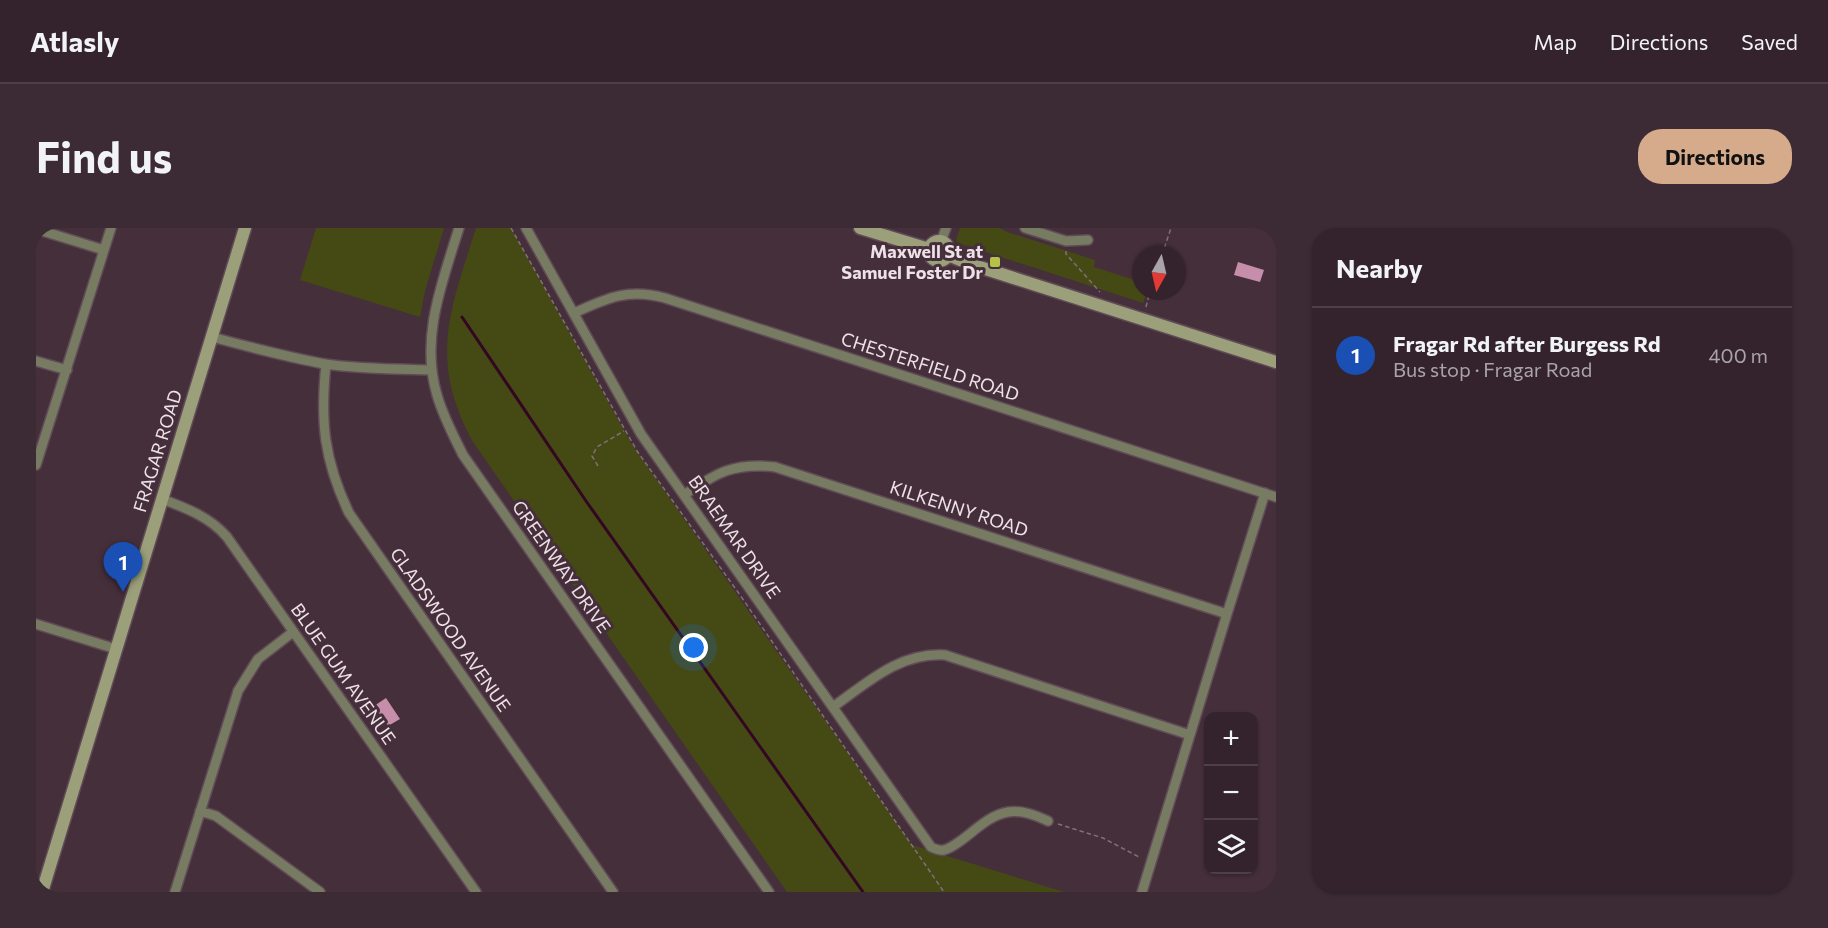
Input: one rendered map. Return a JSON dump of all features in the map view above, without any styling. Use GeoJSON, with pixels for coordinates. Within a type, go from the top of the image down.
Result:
{"type":"FeatureCollection","features":[{"type":"Feature","properties":{"kind":"street"},"geometry":{"type":"LineString","coordinates":[[36,465],[111,228]]}},
{"type":"Feature","properties":{"kind":"street","name":"FRAGAR ROAD"},"geometry":{"type":"LineString","coordinates":[[42,892],[245,228]]}},
{"type":"Feature","properties":{"kind":"street","name":"GREENWAY DRIVE"},"geometry":{"type":"LineString","coordinates":[[459,228],[434,309],[430,346],[437,394],[447,422],[463,455],[769,892]]}},
{"type":"Feature","properties":{"kind":"street","name":"BRAEMAR DRIVE"},"geometry":{"type":"LineString","coordinates":[[526,228],[641,434],[928,844],[937,850],[946,849],[988,820],[1006,812],[1025,812],[1048,821]]}},
{"type":"Feature","properties":{"kind":"street"},"geometry":{"type":"LineString","coordinates":[[861,228],[929,249]]}},
{"type":"Feature","properties":{"kind":"street"},"geometry":{"type":"LineString","coordinates":[[941,242],[946,228]]}},
{"type":"Feature","properties":{"kind":"street"},"geometry":{"type":"LineString","coordinates":[[1025,228],[1066,241],[1088,240]]}},
{"type":"Feature","properties":{"kind":"street"},"geometry":{"type":"LineString","coordinates":[[36,229],[104,250]]}},
{"type":"Feature","properties":{"kind":"street"},"geometry":{"type":"LineString","coordinates":[[929,249],[935,242],[941,242],[946,246],[948,255]]}},
{"type":"Feature","properties":{"kind":"street"},"geometry":{"type":"LineString","coordinates":[[929,249],[930,255],[937,261],[944,260],[948,255]]}},
{"type":"Feature","properties":{"kind":"street"},"geometry":{"type":"LineString","coordinates":[[948,255],[1276,362]]}},
{"type":"Feature","properties":{"kind":"street","name":"CHESTERFIELD ROAD"},"geometry":{"type":"LineString","coordinates":[[574,313],[615,296],[639,293],[665,298],[1276,497]]}},
{"type":"Feature","properties":{"kind":"street"},"geometry":{"type":"LineString","coordinates":[[212,337],[326,364],[432,370]]}},
{"type":"Feature","properties":{"kind":"street"},"geometry":{"type":"LineString","coordinates":[[36,361],[67,370]]}},
{"type":"Feature","properties":{"kind":"street","name":"GLADSWOOD AVENUE"},"geometry":{"type":"LineString","coordinates":[[326,364],[323,403],[325,442],[337,487],[349,513],[613,892]]}},
{"type":"Feature","properties":{"kind":"street","name":"KILKENNY ROAD"},"geometry":{"type":"LineString","coordinates":[[684,495],[712,476],[728,470],[755,466],[775,467],[1227,614]]}},
{"type":"Feature","properties":{"kind":"street"},"geometry":{"type":"LineString","coordinates":[[1142,892],[1265,493]]}},
{"type":"Feature","properties":{"kind":"street","name":"BLUE GUM AVENUE"},"geometry":{"type":"LineString","coordinates":[[162,499],[194,511],[222,531],[476,892]]}},
{"type":"Feature","properties":{"kind":"street"},"geometry":{"type":"LineString","coordinates":[[36,624],[116,649]]}},
{"type":"Feature","properties":{"kind":"street"},"geometry":{"type":"LineString","coordinates":[[175,892],[242,682],[258,659],[293,632]]}},
{"type":"Feature","properties":{"kind":"street"},"geometry":{"type":"LineString","coordinates":[[833,706],[901,661],[924,655],[945,655],[1190,735]]}},
{"type":"Feature","properties":{"kind":"street"},"geometry":{"type":"LineString","coordinates":[[200,811],[216,816],[320,892]]}},
{"type":"Feature","properties":{"kind":"path"},"geometry":{"type":"LineString","coordinates":[[1165,246],[1171,228]]}},
{"type":"Feature","properties":{"kind":"path"},"geometry":{"type":"LineString","coordinates":[[1066,241],[1066,254],[1100,292]]}},
{"type":"Feature","properties":{"kind":"path"},"geometry":{"type":"LineString","coordinates":[[1142,318],[1147,300]]}},
{"type":"Feature","properties":{"kind":"path"},"geometry":{"type":"LineString","coordinates":[[598,466],[592,456],[595,448],[625,430]]}},
{"type":"Feature","properties":{"kind":"path"},"geometry":{"type":"LineString","coordinates":[[1048,821],[1103,838],[1143,859],[1152,861]]}},
{"type":"Feature","properties":{"kind":"green space"},"geometry":{"type":"Polygon","coordinates":[[[316,228],[444,228],[425,291],[420,317],[300,280],[316,228]]]}},
{"type":"Feature","properties":{"kind":"green space"},"geometry":{"type":"Polygon","coordinates":[[[476,228],[511,228],[631,443],[912,845],[1064,892],[787,892],[473,442],[459,412],[447,360],[452,310],[476,228]]]}},
{"type":"Feature","properties":{"kind":"green space"},"geometry":{"type":"Polygon","coordinates":[[[960,228],[1000,228],[1095,260],[1094,267],[1132,279],[1132,299],[961,244],[956,241],[960,228]]]}},
{"type":"Feature","properties":{"kind":"building"},"geometry":{"type":"Polygon","coordinates":[[[1238,262],[1264,270],[1260,282],[1234,275],[1238,262]]]}},
{"type":"Feature","properties":{"kind":"building"},"geometry":{"type":"Polygon","coordinates":[[[386,698],[400,719],[388,726],[374,706],[386,698]]]}},
{"type":"Feature","properties":{"kind":"waterway"},"geometry":{"type":"LineString","coordinates":[[462,317],[586,501],[863,892]]}},
{"type":"Feature","properties":{"kind":"place","name":"Maxwell St at Samuel Foster Dr"},"geometry":{"type":"Point","coordinates":[995,262]}},
{"type":"Feature","properties":{"kind":"place","name":"Fragar Rd after Burgess Rd"},"geometry":{"type":"Point","coordinates":[123,592]}}]}
